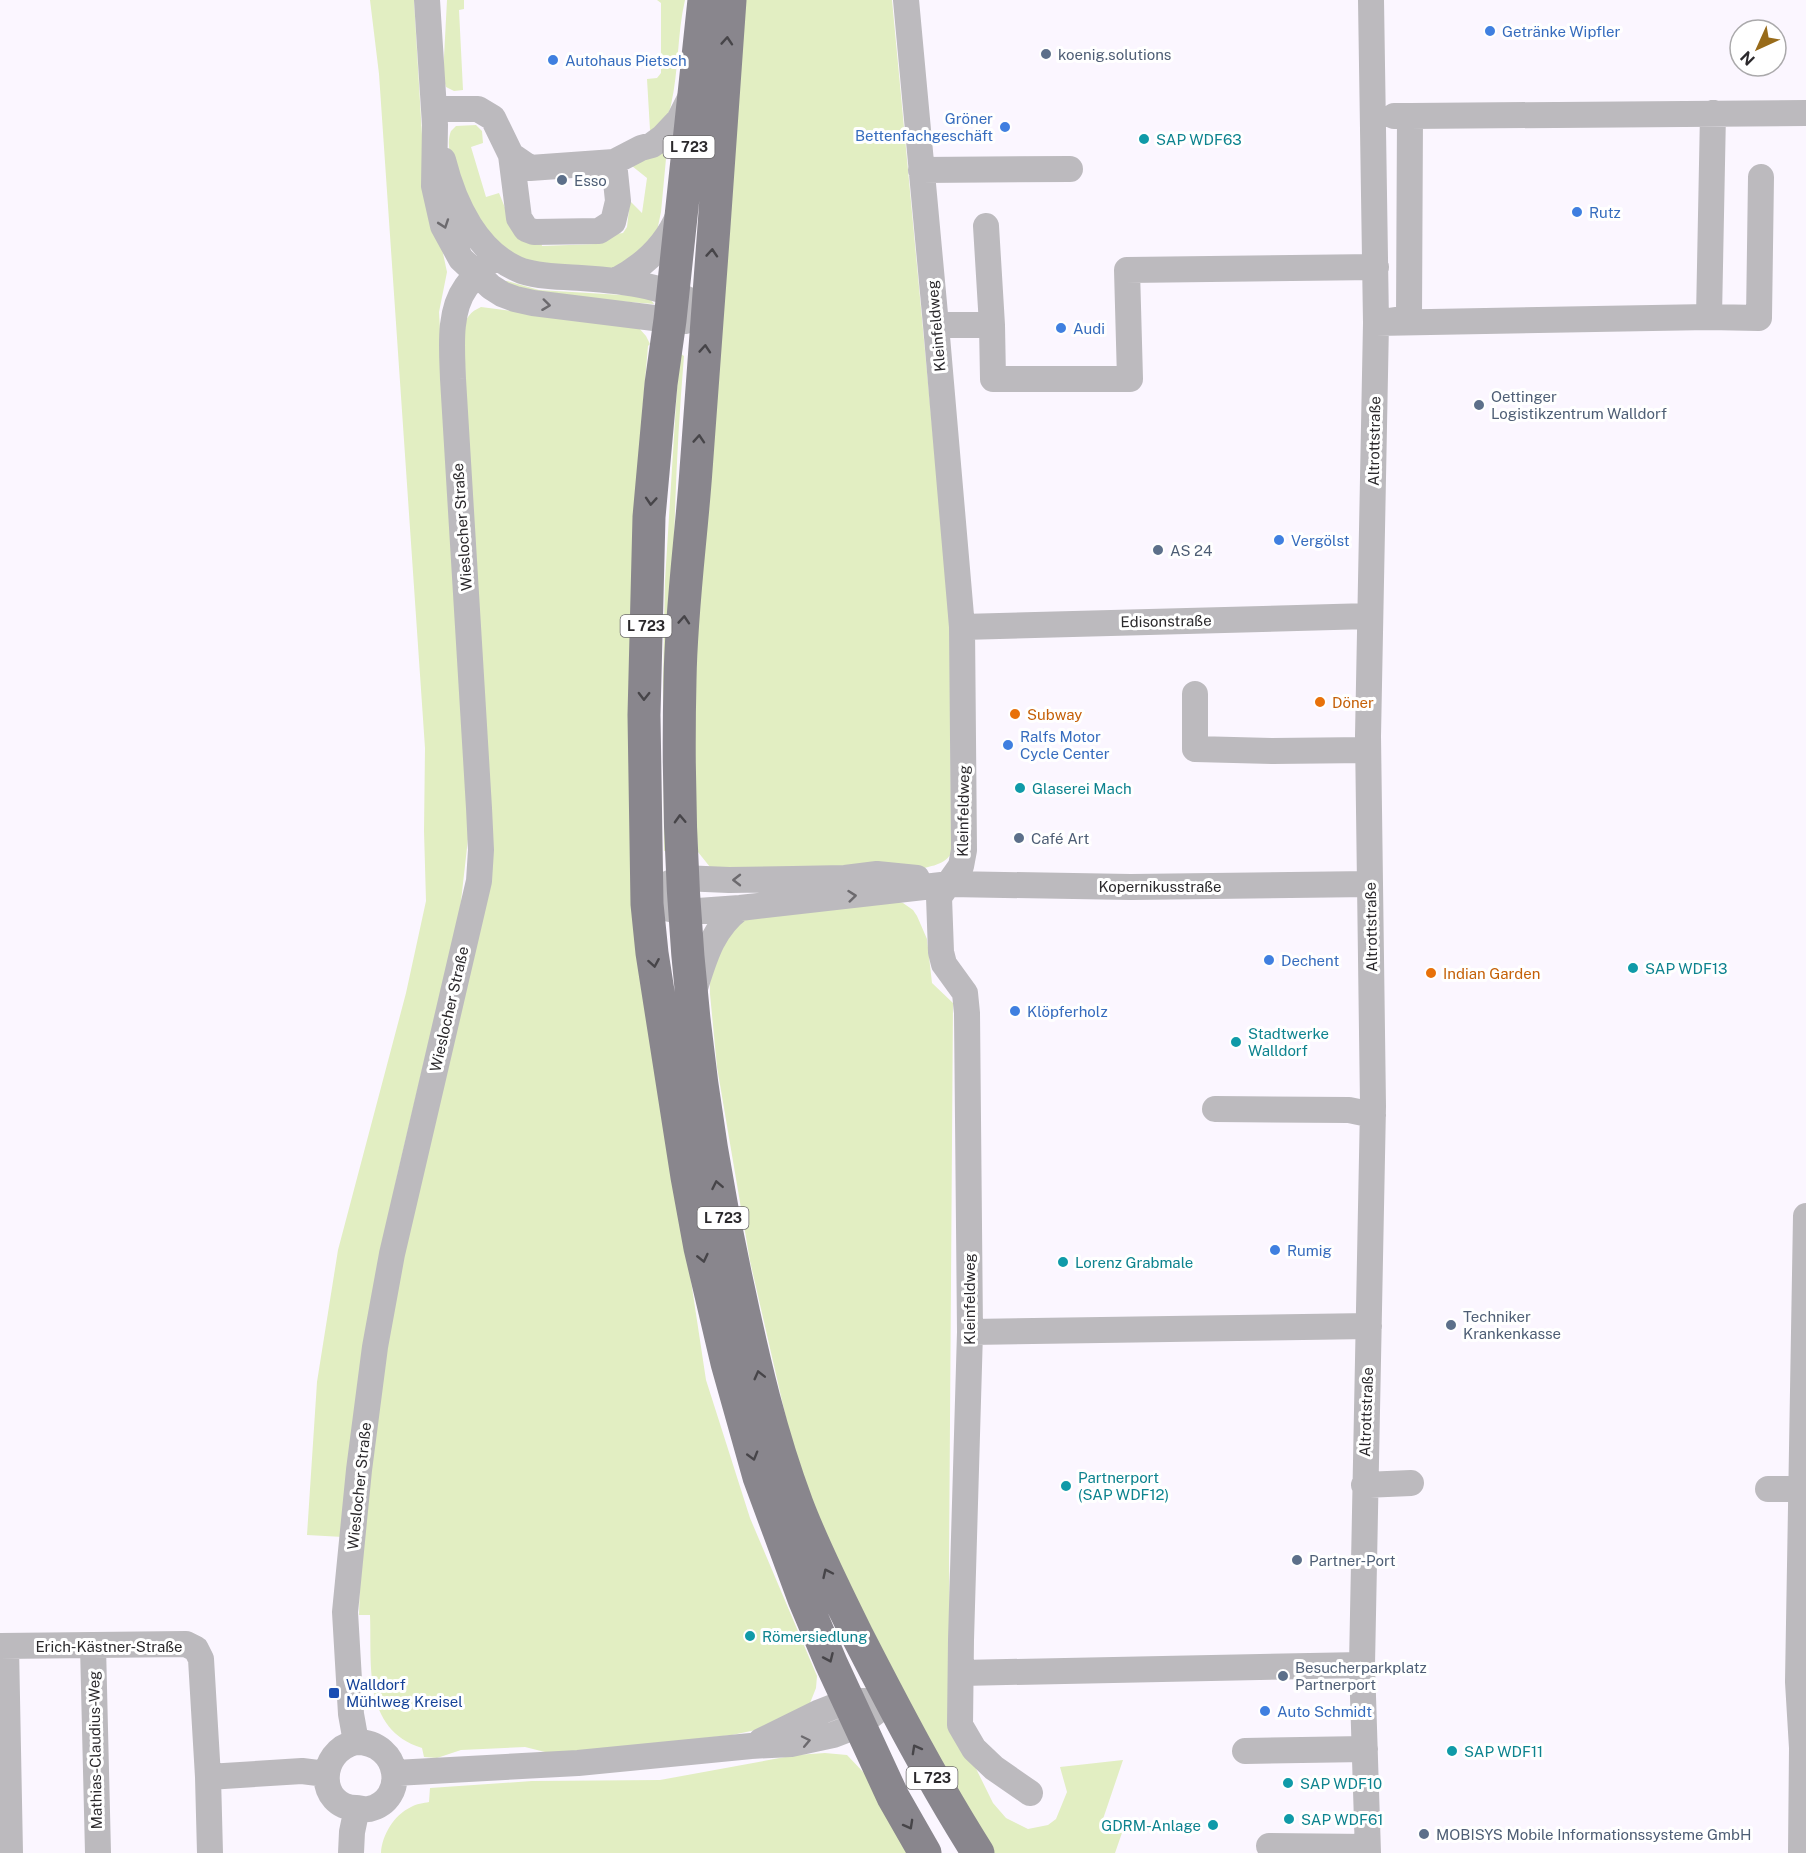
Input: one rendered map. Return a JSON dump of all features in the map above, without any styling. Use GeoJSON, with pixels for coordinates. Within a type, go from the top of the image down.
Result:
{"type":"FeatureCollection","features":[{"type":"Feature","properties":{"kind":"main road","name":"L 723"},"geometry":{"type":"LineString","coordinates":[[704,0],[683,206],[661,384],[649,517],[644,715],[647,898],[652,953],[700,1248],[727,1363],[759,1477],[804,1599],[854,1713],[893,1797],[925,1853]]}},
{"type":"Feature","properties":{"kind":"main road","name":"L 723"},"geometry":{"type":"LineString","coordinates":[[730,0],[680,675],[679,799],[684,912],[691,1000],[710,1146],[746,1323],[773,1432],[797,1504],[826,1572],[890,1701],[929,1773],[978,1853]]}},
{"type":"Feature","properties":{"kind":"street"},"geometry":{"type":"LineString","coordinates":[[427,0],[434,117],[434,186],[443,225],[461,259],[476,275],[502,294],[532,303],[671,306],[687,298],[708,312]]}},
{"type":"Feature","properties":{"kind":"street","name":"Kleinfeldweg"},"geometry":{"type":"LineString","coordinates":[[906,0],[962,627],[964,850],[961,866],[939,897],[941,951],[944,964],[965,993],[967,1013],[970,1332],[960,1725],[974,1749],[994,1768],[1030,1793]]}},
{"type":"Feature","properties":{"kind":"street","name":"Altrottstraße"},"geometry":{"type":"LineString","coordinates":[[1367,1850],[1362,1665],[1373,1115],[1368,750],[1376,323],[1371,0]]}},
{"type":"Feature","properties":{"kind":"street"},"geometry":{"type":"LineString","coordinates":[[511,155],[530,168],[614,162],[652,145],[679,120],[695,88]]}},
{"type":"Feature","properties":{"kind":"street"},"geometry":{"type":"LineString","coordinates":[[434,117],[478,110],[493,118],[511,155],[519,218],[525,229],[534,232],[599,231],[613,222],[618,201],[614,162]]}},
{"type":"Feature","properties":{"kind":"street"},"geometry":{"type":"LineString","coordinates":[[1709,317],[1713,113]]}},
{"type":"Feature","properties":{"kind":"street"},"geometry":{"type":"LineString","coordinates":[[1374,116],[1806,113]]}},
{"type":"Feature","properties":{"kind":"street"},"geometry":{"type":"LineString","coordinates":[[1376,323],[1409,318],[1410,116]]}},
{"type":"Feature","properties":{"kind":"street"},"geometry":{"type":"LineString","coordinates":[[434,117],[447,177],[457,202],[476,236],[495,256],[524,271],[552,276],[615,281],[671,306]]}},
{"type":"Feature","properties":{"kind":"street"},"geometry":{"type":"LineString","coordinates":[[921,170],[1070,169]]}},
{"type":"Feature","properties":{"kind":"street"},"geometry":{"type":"LineString","coordinates":[[1376,323],[1759,318],[1761,177]]}},
{"type":"Feature","properties":{"kind":"street"},"geometry":{"type":"LineString","coordinates":[[615,281],[633,272],[650,257],[672,230],[683,206]]}},
{"type":"Feature","properties":{"kind":"street"},"geometry":{"type":"LineString","coordinates":[[986,226],[993,379],[1130,379],[1127,270],[1376,267]]}},
{"type":"Feature","properties":{"kind":"street","name":"Wieslocher Straße"},"geometry":{"type":"LineString","coordinates":[[356,1742],[351,1714],[345,1612],[359,1470],[375,1347],[400,1219],[479,881],[481,850],[479,808],[452,343],[457,307],[465,289],[495,256]]}},
{"type":"Feature","properties":{"kind":"street"},"geometry":{"type":"LineString","coordinates":[[936,325],[992,325]]}},
{"type":"Feature","properties":{"kind":"street","name":"Edisonstraße"},"geometry":{"type":"LineString","coordinates":[[962,627],[1370,616]]}},
{"type":"Feature","properties":{"kind":"street"},"geometry":{"type":"LineString","coordinates":[[1195,694],[1195,749],[1368,750]]}},
{"type":"Feature","properties":{"kind":"street","name":"Kopernikusstraße"},"geometry":{"type":"LineString","coordinates":[[647,898],[682,878],[729,880],[844,878],[877,874],[950,884]]}},
{"type":"Feature","properties":{"kind":"street","name":"Kopernikusstraße"},"geometry":{"type":"LineString","coordinates":[[647,898],[684,912],[740,908],[950,884],[1131,887],[1370,884]]}},
{"type":"Feature","properties":{"kind":"street"},"geometry":{"type":"LineString","coordinates":[[691,1000],[705,954],[714,935],[728,917],[740,908]]}},
{"type":"Feature","properties":{"kind":"street"},"geometry":{"type":"LineString","coordinates":[[1215,1109],[1349,1110],[1373,1115]]}},
{"type":"Feature","properties":{"kind":"street"},"geometry":{"type":"LineString","coordinates":[[1801,1853],[1802,1748],[1798,1682],[1806,1216]]}},
{"type":"Feature","properties":{"kind":"street"},"geometry":{"type":"LineString","coordinates":[[970,1332],[1369,1326]]}},
{"type":"Feature","properties":{"kind":"street"},"geometry":{"type":"LineString","coordinates":[[1364,1485],[1411,1483]]}},
{"type":"Feature","properties":{"kind":"street"},"geometry":{"type":"LineString","coordinates":[[1768,1489],[1802,1489]]}},
{"type":"Feature","properties":{"kind":"street","name":"Erich-Kästner-Straße"},"geometry":{"type":"LineString","coordinates":[[3,1646],[186,1644],[196,1649],[201,1659],[208,1777]]}},
{"type":"Feature","properties":{"kind":"street"},"geometry":{"type":"LineString","coordinates":[[3,1646],[10,1853]]}},
{"type":"Feature","properties":{"kind":"street","name":"Mathias-Claudius-Weg"},"geometry":{"type":"LineString","coordinates":[[93,1646],[98,1853]]}},
{"type":"Feature","properties":{"kind":"street"},"geometry":{"type":"LineString","coordinates":[[961,1673],[1362,1665]]}},
{"type":"Feature","properties":{"kind":"street"},"geometry":{"type":"LineString","coordinates":[[395,1773],[578,1763],[791,1744],[833,1735],[854,1713],[890,1701]]}},
{"type":"Feature","properties":{"kind":"street"},"geometry":{"type":"LineString","coordinates":[[356,1742],[365,1742],[382,1750],[388,1756],[395,1773],[392,1790],[381,1803],[366,1810],[349,1808],[334,1798],[326,1774],[336,1752],[356,1742]]}},
{"type":"Feature","properties":{"kind":"street"},"geometry":{"type":"LineString","coordinates":[[1245,1751],[1365,1749]]}},
{"type":"Feature","properties":{"kind":"street"},"geometry":{"type":"LineString","coordinates":[[210,1853],[208,1777],[302,1772],[326,1774]]}},
{"type":"Feature","properties":{"kind":"street"},"geometry":{"type":"LineString","coordinates":[[351,1853],[357,1808]]}},
{"type":"Feature","properties":{"kind":"street"},"geometry":{"type":"LineString","coordinates":[[1269,1846],[1367,1850]]}},
{"type":"Feature","properties":{"kind":"green space"},"geometry":{"type":"Polygon","coordinates":[[[370,0],[414,0],[426,203],[441,244],[447,272],[439,312],[469,830],[460,910],[382,1249],[343,1537],[307,1535],[317,1382],[338,1250],[406,993],[426,901],[425,748],[379,74],[370,0]]]}},
{"type":"Feature","properties":{"kind":"green space"},"geometry":{"type":"Polygon","coordinates":[[[447,0],[464,0],[464,9],[459,10],[463,90],[454,91],[446,87],[443,76],[447,0]]]}},
{"type":"Feature","properties":{"kind":"green space"},"geometry":{"type":"Polygon","coordinates":[[[657,0],[685,0],[671,105],[665,120],[654,133],[650,130],[647,79],[657,78],[661,73],[661,3],[657,0]]]}},
{"type":"Feature","properties":{"kind":"green space"},"geometry":{"type":"Polygon","coordinates":[[[740,0],[892,0],[950,616],[951,854],[939,864],[929,867],[913,870],[767,874],[710,867],[698,852],[689,730],[740,0]]]}},
{"type":"Feature","properties":{"kind":"green space"},"geometry":{"type":"Polygon","coordinates":[[[476,125],[482,131],[483,143],[471,147],[486,197],[499,193],[512,225],[541,240],[542,246],[596,244],[597,237],[623,233],[627,227],[630,201],[642,213],[647,178],[632,166],[667,148],[661,212],[657,231],[652,241],[619,268],[548,269],[493,247],[463,190],[451,157],[449,143],[451,131],[456,126],[476,125]]]}},
{"type":"Feature","properties":{"kind":"green space"},"geometry":{"type":"Polygon","coordinates":[[[504,281],[539,290],[638,296],[651,300],[654,304],[532,294],[504,281]]]}},
{"type":"Feature","properties":{"kind":"green space"},"geometry":{"type":"Polygon","coordinates":[[[481,307],[638,327],[650,344],[642,415],[663,1096],[706,1380],[750,1518],[817,1676],[816,1688],[810,1703],[770,1727],[732,1735],[557,1755],[525,1747],[461,1750],[437,1758],[424,1757],[422,1748],[403,1739],[389,1726],[380,1711],[374,1693],[372,1674],[370,1615],[359,1615],[362,1519],[398,1272],[481,912],[464,329],[469,315],[481,307]]]}},
{"type":"Feature","properties":{"kind":"green space"},"geometry":{"type":"Polygon","coordinates":[[[681,354],[684,356],[676,479],[671,849],[664,851],[665,581],[679,356],[681,354]]]}},
{"type":"Feature","properties":{"kind":"green space"},"geometry":{"type":"Polygon","coordinates":[[[892,900],[903,903],[917,916],[927,939],[932,983],[953,1003],[949,1562],[951,1692],[954,1724],[993,1803],[1006,1818],[1028,1829],[1048,1825],[1056,1819],[1067,1792],[1060,1767],[1123,1760],[1103,1819],[1124,1827],[1115,1853],[992,1853],[947,1785],[819,1527],[794,1453],[750,1261],[717,1067],[710,969],[731,927],[748,914],[892,900]]]}},
{"type":"Feature","properties":{"kind":"green space"},"geometry":{"type":"Polygon","coordinates":[[[825,1753],[847,1755],[866,1775],[908,1853],[381,1853],[384,1839],[394,1820],[411,1807],[429,1802],[430,1788],[532,1781],[660,1780],[796,1755],[825,1753]]]}},
{"type":"Feature","properties":{"kind":"place","name":"Getränke Wipfler"},"geometry":{"type":"Point","coordinates":[1490,31]}},
{"type":"Feature","properties":{"kind":"place","name":"koenig.solutions"},"geometry":{"type":"Point","coordinates":[1046,54]}},
{"type":"Feature","properties":{"kind":"place","name":"Autohaus Pietsch"},"geometry":{"type":"Point","coordinates":[553,60]}},
{"type":"Feature","properties":{"kind":"place","name":"Gröner Bettenfachgeschäft"},"geometry":{"type":"Point","coordinates":[1005,127]}},
{"type":"Feature","properties":{"kind":"place","name":"SAP WDF63"},"geometry":{"type":"Point","coordinates":[1144,139]}},
{"type":"Feature","properties":{"kind":"place","name":"Esso"},"geometry":{"type":"Point","coordinates":[562,180]}},
{"type":"Feature","properties":{"kind":"place","name":"Rutz"},"geometry":{"type":"Point","coordinates":[1577,212]}},
{"type":"Feature","properties":{"kind":"place","name":"Audi"},"geometry":{"type":"Point","coordinates":[1061,328]}},
{"type":"Feature","properties":{"kind":"place","name":"Oettinger Logistikzentrum Walldorf"},"geometry":{"type":"Point","coordinates":[1479,405]}},
{"type":"Feature","properties":{"kind":"place","name":"Vergölst"},"geometry":{"type":"Point","coordinates":[1279,540]}},
{"type":"Feature","properties":{"kind":"place","name":"AS 24"},"geometry":{"type":"Point","coordinates":[1158,550]}},
{"type":"Feature","properties":{"kind":"place","name":"Döner"},"geometry":{"type":"Point","coordinates":[1320,702]}},
{"type":"Feature","properties":{"kind":"place","name":"Subway"},"geometry":{"type":"Point","coordinates":[1015,714]}},
{"type":"Feature","properties":{"kind":"place","name":"Ralfs Motor Cycle Center"},"geometry":{"type":"Point","coordinates":[1008,745]}},
{"type":"Feature","properties":{"kind":"place","name":"Glaserei Mach"},"geometry":{"type":"Point","coordinates":[1020,788]}},
{"type":"Feature","properties":{"kind":"place","name":"Café Art"},"geometry":{"type":"Point","coordinates":[1019,838]}},
{"type":"Feature","properties":{"kind":"place","name":"Dechent"},"geometry":{"type":"Point","coordinates":[1269,960]}},
{"type":"Feature","properties":{"kind":"place","name":"SAP WDF13"},"geometry":{"type":"Point","coordinates":[1633,968]}},
{"type":"Feature","properties":{"kind":"place","name":"Indian Garden"},"geometry":{"type":"Point","coordinates":[1431,973]}},
{"type":"Feature","properties":{"kind":"place","name":"Klöpferholz"},"geometry":{"type":"Point","coordinates":[1015,1011]}},
{"type":"Feature","properties":{"kind":"place","name":"Stadtwerke Walldorf"},"geometry":{"type":"Point","coordinates":[1236,1042]}},
{"type":"Feature","properties":{"kind":"place","name":"Rumig"},"geometry":{"type":"Point","coordinates":[1275,1250]}},
{"type":"Feature","properties":{"kind":"place","name":"Lorenz Grabmale"},"geometry":{"type":"Point","coordinates":[1063,1262]}},
{"type":"Feature","properties":{"kind":"place","name":"Techniker Krankenkasse"},"geometry":{"type":"Point","coordinates":[1451,1325]}},
{"type":"Feature","properties":{"kind":"place","name":"Partnerport (SAP WDF12)"},"geometry":{"type":"Point","coordinates":[1066,1486]}},
{"type":"Feature","properties":{"kind":"place","name":"Partner-Port"},"geometry":{"type":"Point","coordinates":[1297,1560]}},
{"type":"Feature","properties":{"kind":"place","name":"Römersiedlung"},"geometry":{"type":"Point","coordinates":[750,1636]}},
{"type":"Feature","properties":{"kind":"place","name":"Besucherparkplatz Partnerport"},"geometry":{"type":"Point","coordinates":[1283,1676]}},
{"type":"Feature","properties":{"kind":"place","name":"Walldorf Mühlweg Kreisel"},"geometry":{"type":"Point","coordinates":[334,1693]}},
{"type":"Feature","properties":{"kind":"place","name":"Auto Schmidt"},"geometry":{"type":"Point","coordinates":[1265,1711]}},
{"type":"Feature","properties":{"kind":"place","name":"SAP WDF11"},"geometry":{"type":"Point","coordinates":[1452,1751]}},
{"type":"Feature","properties":{"kind":"place","name":"SAP WDF10"},"geometry":{"type":"Point","coordinates":[1288,1783]}},
{"type":"Feature","properties":{"kind":"place","name":"SAP WDF61"},"geometry":{"type":"Point","coordinates":[1289,1819]}},
{"type":"Feature","properties":{"kind":"place","name":"GDRM-Anlage"},"geometry":{"type":"Point","coordinates":[1213,1825]}},
{"type":"Feature","properties":{"kind":"place","name":"MOBISYS Mobile Informationssysteme GmbH"},"geometry":{"type":"Point","coordinates":[1424,1834]}}]}
